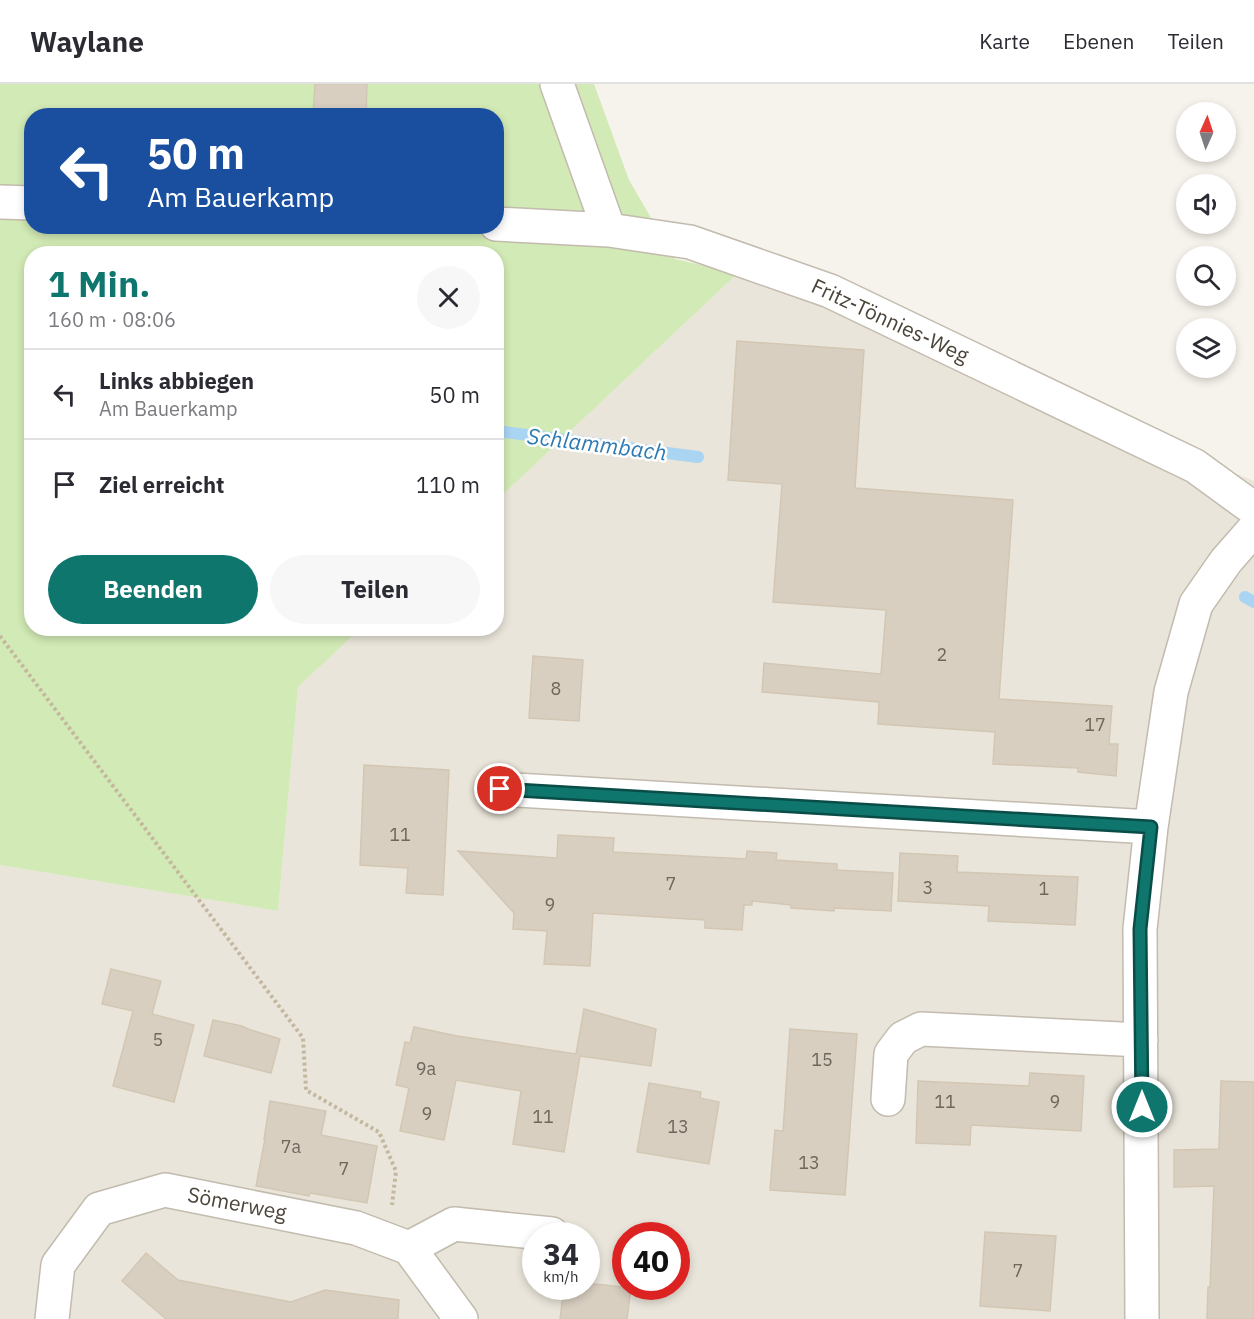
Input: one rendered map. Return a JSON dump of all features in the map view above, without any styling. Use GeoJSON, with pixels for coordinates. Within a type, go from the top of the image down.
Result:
{"type":"FeatureCollection","features":[{"type":"Feature","properties":{"kind":"street"},"geometry":{"type":"LineString","coordinates":[[557,84],[609,230]]}},
{"type":"Feature","properties":{"kind":"street"},"geometry":{"type":"LineString","coordinates":[[0,202],[24,203]]}},
{"type":"Feature","properties":{"kind":"street","name":"Fritz-Tönnies-Weg"},"geometry":{"type":"LineString","coordinates":[[504,224],[609,230],[690,242],[830,291],[1196,466],[1254,509]]}},
{"type":"Feature","properties":{"kind":"street"},"geometry":{"type":"LineString","coordinates":[[1142,1319],[1140,929],[1151,827],[1171,692],[1196,604],[1226,561],[1254,529]]}},
{"type":"Feature","properties":{"kind":"street"},"geometry":{"type":"LineString","coordinates":[[500,789],[1151,827]]}},
{"type":"Feature","properties":{"kind":"street"},"geometry":{"type":"LineString","coordinates":[[888,1098],[891,1054],[903,1038],[921,1029],[1141,1040]]}},
{"type":"Feature","properties":{"kind":"street","name":"Sömerweg"},"geometry":{"type":"LineString","coordinates":[[52,1319],[58,1265],[99,1209],[165,1190],[356,1228],[409,1248]]}},
{"type":"Feature","properties":{"kind":"street"},"geometry":{"type":"LineString","coordinates":[[461,1319],[409,1248],[454,1224],[522,1231]]}},
{"type":"Feature","properties":{"kind":"path"},"geometry":{"type":"LineString","coordinates":[[0,636],[303,1038],[306,1089],[379,1132],[396,1171],[392,1206],[378,1236]]}},
{"type":"Feature","properties":{"kind":"shaded area"},"geometry":{"type":"Polygon","coordinates":[[[738,273],[1254,481],[1254,1319],[0,1319],[0,865],[278,911],[298,687],[353,636],[504,636],[504,493],[738,273]]]}},
{"type":"Feature","properties":{"kind":"green space"},"geometry":{"type":"Polygon","coordinates":[[[0,84],[594,84],[629,180],[675,259],[738,273],[504,493],[504,246],[24,246],[24,636],[353,636],[298,687],[278,911],[0,865],[0,84]]]}},
{"type":"Feature","properties":{"kind":"building"},"geometry":{"type":"Polygon","coordinates":[[[315,84],[367,84],[366,108],[314,108],[315,84]]]}},
{"type":"Feature","properties":{"kind":"building"},"geometry":{"type":"Polygon","coordinates":[[[737,341],[864,350],[855,488],[1013,500],[999,699],[1112,706],[1109,744],[1118,744],[1116,776],[1078,772],[1078,768],[993,764],[995,732],[878,724],[879,702],[762,692],[764,663],[881,674],[886,610],[773,602],[782,484],[728,480],[737,341]]]}},
{"type":"Feature","properties":{"kind":"building"},"geometry":{"type":"Polygon","coordinates":[[[533,656],[583,660],[579,721],[529,718],[533,656]]]}},
{"type":"Feature","properties":{"kind":"building"},"geometry":{"type":"Polygon","coordinates":[[[364,765],[449,770],[443,895],[406,893],[408,868],[360,865],[364,765]]]}},
{"type":"Feature","properties":{"kind":"building"},"geometry":{"type":"Polygon","coordinates":[[[558,835],[614,838],[613,852],[746,859],[747,851],[777,853],[776,860],[837,864],[837,870],[893,873],[891,911],[791,908],[791,905],[752,901],[752,905],[744,905],[742,930],[705,928],[705,920],[593,913],[590,966],[544,964],[547,931],[513,929],[514,913],[458,851],[557,858],[558,835]]]}},
{"type":"Feature","properties":{"kind":"building"},"geometry":{"type":"Polygon","coordinates":[[[900,853],[958,856],[957,872],[1078,877],[1075,925],[988,921],[989,906],[898,901],[900,853]]]}},
{"type":"Feature","properties":{"kind":"building"},"geometry":{"type":"Polygon","coordinates":[[[111,969],[161,981],[152,1014],[194,1025],[174,1102],[113,1086],[133,1011],[102,1004],[111,969]]]}},
{"type":"Feature","properties":{"kind":"building"},"geometry":{"type":"Polygon","coordinates":[[[584,1009],[656,1029],[651,1066],[580,1056],[564,1152],[513,1144],[521,1091],[456,1080],[444,1140],[400,1131],[409,1088],[396,1085],[405,1042],[410,1043],[414,1027],[457,1036],[576,1054],[584,1009]]]}},
{"type":"Feature","properties":{"kind":"building"},"geometry":{"type":"Polygon","coordinates":[[[213,1020],[242,1026],[280,1039],[271,1073],[204,1056],[213,1020]]]}},
{"type":"Feature","properties":{"kind":"building"},"geometry":{"type":"Polygon","coordinates":[[[790,1029],[857,1034],[845,1195],[770,1190],[775,1130],[783,1131],[790,1029]]]}},
{"type":"Feature","properties":{"kind":"building"},"geometry":{"type":"Polygon","coordinates":[[[1030,1073],[1084,1076],[1081,1131],[971,1125],[970,1145],[916,1143],[918,1081],[1029,1086],[1030,1073]]]}},
{"type":"Feature","properties":{"kind":"building"},"geometry":{"type":"Polygon","coordinates":[[[1221,1081],[1254,1082],[1254,1319],[1207,1319],[1214,1186],[1174,1187],[1174,1150],[1219,1149],[1221,1081]]]}},
{"type":"Feature","properties":{"kind":"building"},"geometry":{"type":"Polygon","coordinates":[[[649,1083],[701,1092],[700,1098],[719,1102],[709,1164],[637,1152],[649,1083]]]}},
{"type":"Feature","properties":{"kind":"building"},"geometry":{"type":"Polygon","coordinates":[[[270,1101],[326,1111],[321,1135],[377,1146],[367,1203],[310,1193],[309,1196],[256,1186],[270,1101]]]}},
{"type":"Feature","properties":{"kind":"building"},"geometry":{"type":"Polygon","coordinates":[[[985,1232],[1056,1236],[1050,1311],[980,1306],[985,1232]]]}},
{"type":"Feature","properties":{"kind":"building"},"geometry":{"type":"Polygon","coordinates":[[[146,1253],[178,1280],[291,1302],[325,1290],[399,1300],[398,1319],[166,1319],[122,1281],[146,1253]]]}},
{"type":"Feature","properties":{"kind":"building"},"geometry":{"type":"Polygon","coordinates":[[[600,1285],[612,1286],[612,1300],[629,1300],[627,1319],[560,1319],[562,1300],[600,1300],[600,1285]]]}},
{"type":"Feature","properties":{"kind":"waterway","name":"Schlammbach"},"geometry":{"type":"LineString","coordinates":[[504,432],[698,457]]}},
{"type":"Feature","properties":{"kind":"waterway","name":"Schlammbach"},"geometry":{"type":"LineString","coordinates":[[1245,597],[1254,602]]}},
{"type":"Feature","properties":{"kind":"route"},"geometry":{"type":"LineString","coordinates":[[500,789],[1151,827],[1140,929],[1142,1107]]}}]}
